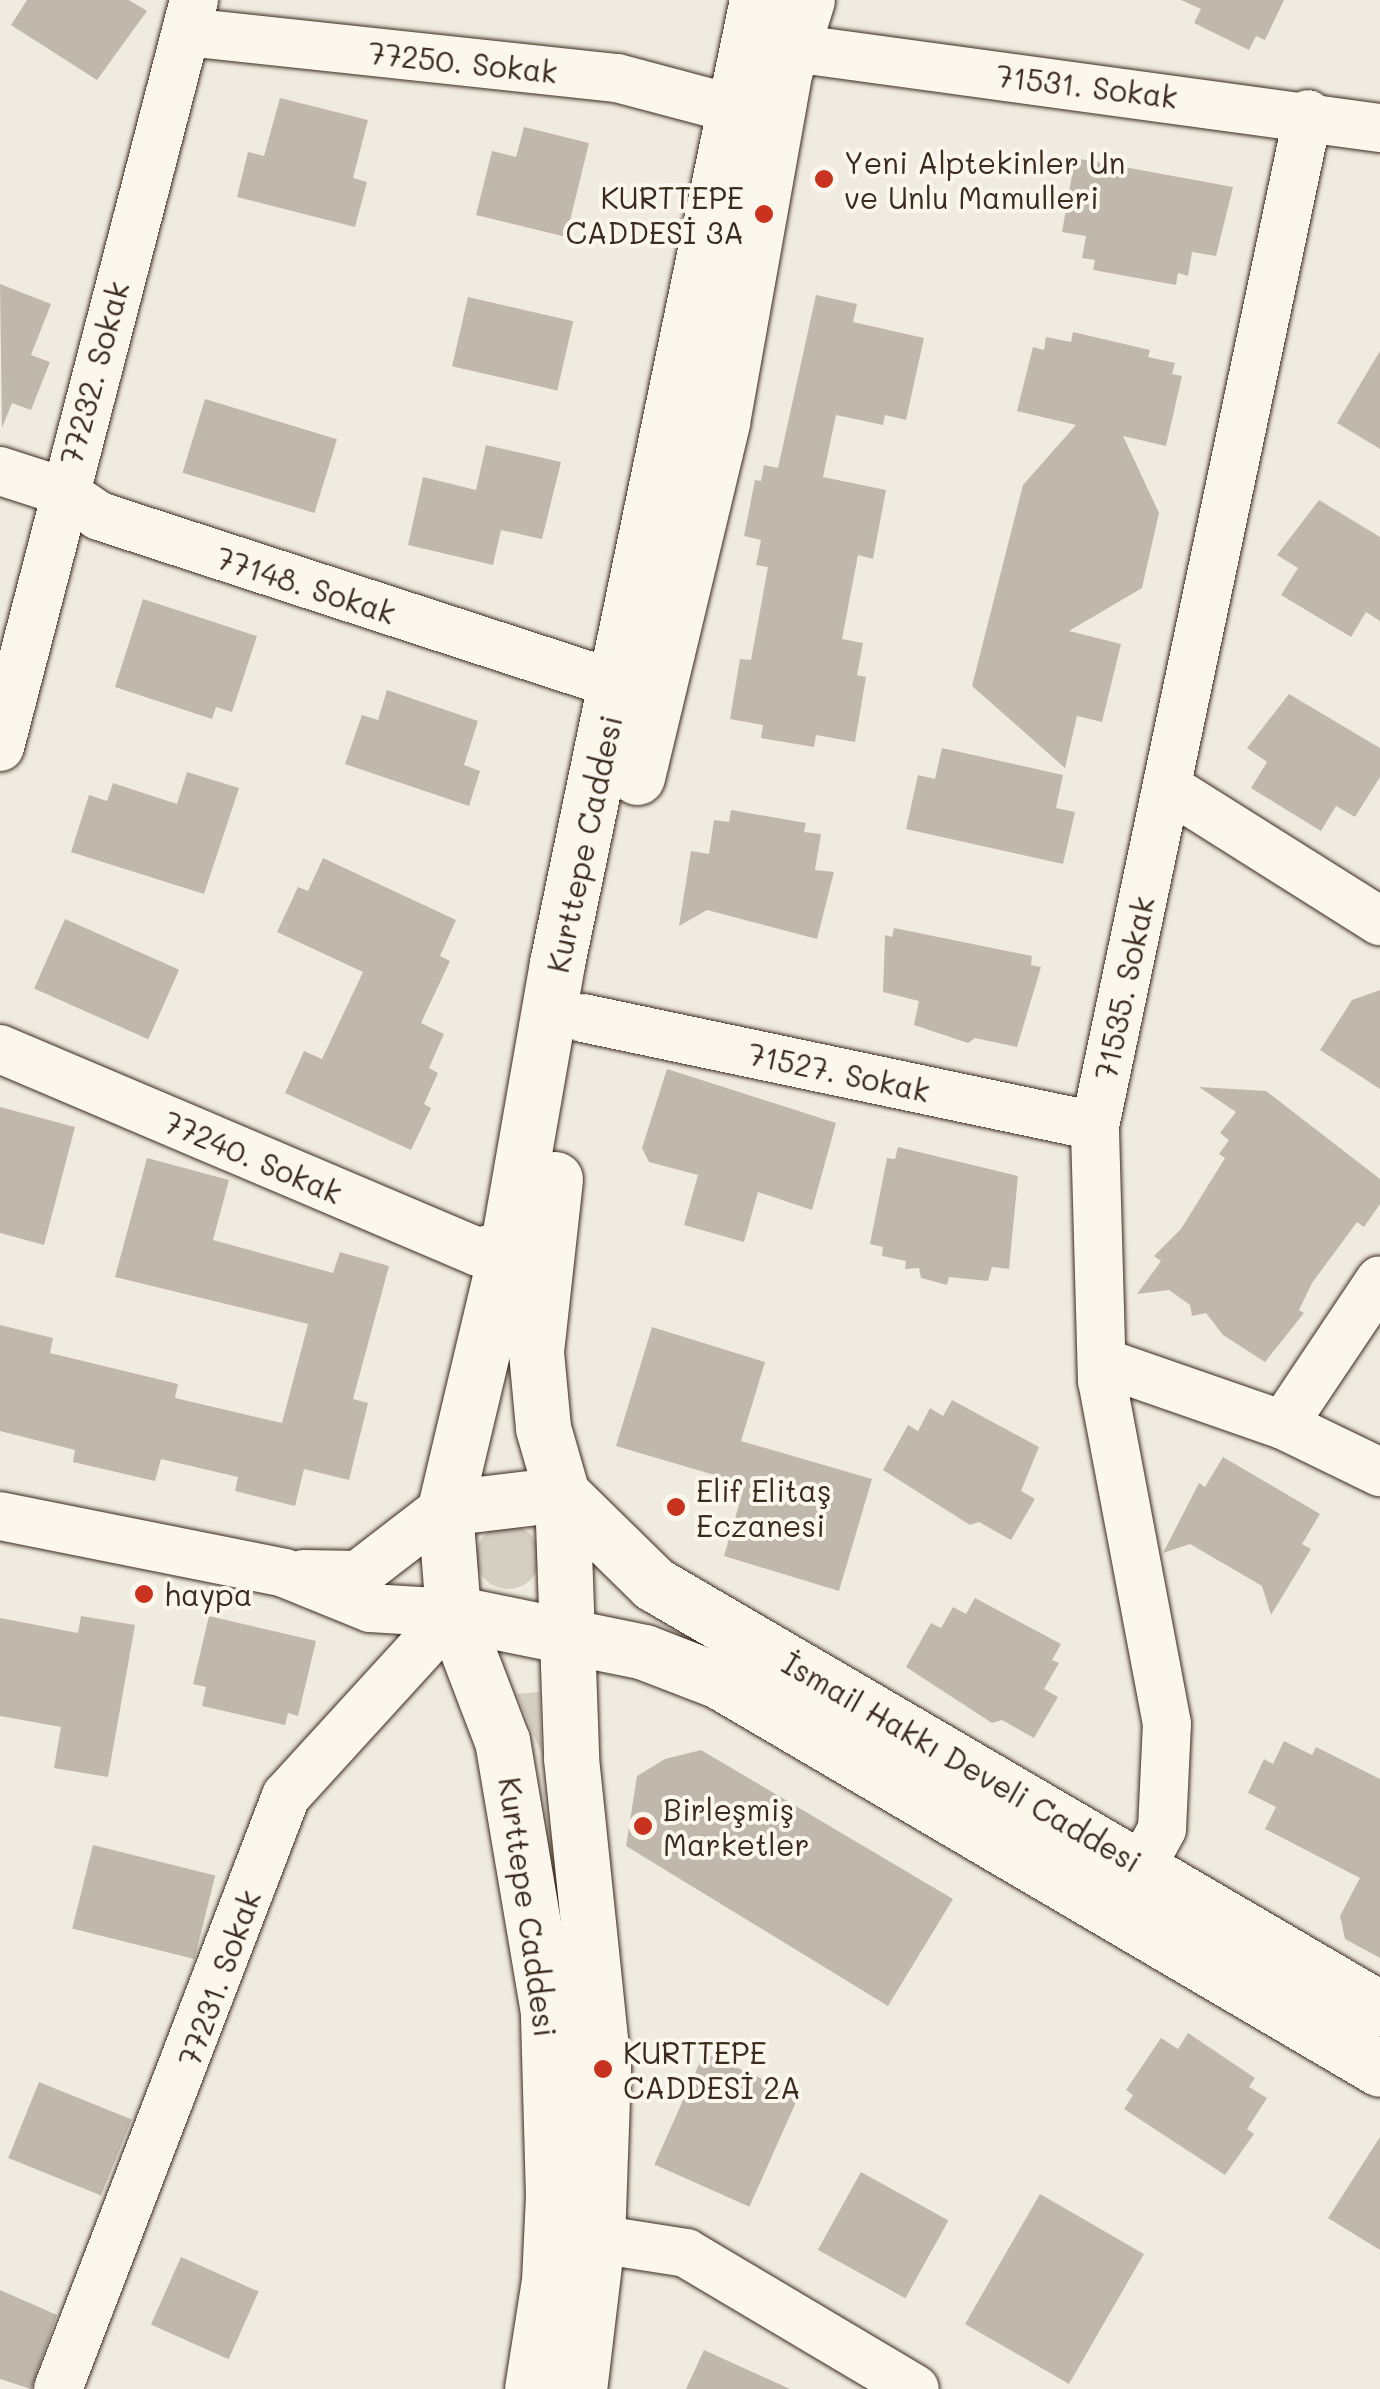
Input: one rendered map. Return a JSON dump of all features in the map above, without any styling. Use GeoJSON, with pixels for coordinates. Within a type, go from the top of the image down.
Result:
{"type":"FeatureCollection","features":[{"type":"Feature","properties":{"kind":"main road","name":"Kurttepe Caddesi"},"geometry":{"type":"LineString","coordinates":[[532,2389],[549,2281],[553,2196],[548,2012],[502,1740],[452,1613],[445,1508],[508,1244],[557,963],[618,685],[757,0]]}},
{"type":"Feature","properties":{"kind":"main road","name":"Kurttepe Caddesi"},"geometry":{"type":"LineString","coordinates":[[579,2389],[598,2239],[603,2068],[571,1758],[562,1494],[543,1428],[536,1352],[566,1101],[722,422],[800,24]]}},
{"type":"Feature","properties":{"kind":"main road"},"geometry":{"type":"LineString","coordinates":[[445,1508],[562,1494]]}},
{"type":"Feature","properties":{"kind":"main road","name":"İsmail Hakkı Develi Caddesi"},"geometry":{"type":"LineString","coordinates":[[562,1494],[654,1584],[1142,1866],[1380,2009]]}},
{"type":"Feature","properties":{"kind":"main road","name":"İsmail Hakkı Develi Caddesi"},"geometry":{"type":"LineString","coordinates":[[452,1613],[566,1633],[644,1652],[720,1681],[1380,2069]]}},
{"type":"Feature","properties":{"kind":"street","name":"77250. Sokak"},"geometry":{"type":"LineString","coordinates":[[190,16],[617,78],[737,110]]}},
{"type":"Feature","properties":{"kind":"street","name":"77232. Sokak"},"geometry":{"type":"LineString","coordinates":[[0,747],[62,491],[190,16]]}},
{"type":"Feature","properties":{"kind":"street","name":"71531. Sokak"},"geometry":{"type":"LineString","coordinates":[[800,24],[1380,128]]}},
{"type":"Feature","properties":{"kind":"street","name":"71535. Sokak"},"geometry":{"type":"LineString","coordinates":[[1142,1866],[1162,1829],[1166,1724],[1102,1362],[1095,1126],[1308,114]]}},
{"type":"Feature","properties":{"kind":"street","name":"77148. Sokak"},"geometry":{"type":"LineString","coordinates":[[0,471],[62,491],[98,516],[618,685]]}},
{"type":"Feature","properties":{"kind":"street"},"geometry":{"type":"LineString","coordinates":[[1168,787],[1380,921]]}},
{"type":"Feature","properties":{"kind":"street","name":"71527. Sokak"},"geometry":{"type":"LineString","coordinates":[[583,1018],[1095,1126]]}},
{"type":"Feature","properties":{"kind":"street","name":"77240. Sokak"},"geometry":{"type":"LineString","coordinates":[[0,1049],[478,1252],[508,1244]]}},
{"type":"Feature","properties":{"kind":"street"},"geometry":{"type":"LineString","coordinates":[[1283,1426],[1380,1280]]}},
{"type":"Feature","properties":{"kind":"street"},"geometry":{"type":"LineString","coordinates":[[1102,1362],[1283,1426],[1380,1472]]}},
{"type":"Feature","properties":{"kind":"street"},"geometry":{"type":"LineString","coordinates":[[0,1516],[284,1573],[358,1575],[445,1508]]}},
{"type":"Feature","properties":{"kind":"street"},"geometry":{"type":"LineString","coordinates":[[284,1573],[370,1608],[452,1613]]}},
{"type":"Feature","properties":{"kind":"street","name":"77231. Sokak"},"geometry":{"type":"LineString","coordinates":[[58,2389],[286,1796],[452,1613]]}},
{"type":"Feature","properties":{"kind":"street"},"geometry":{"type":"LineString","coordinates":[[598,2239],[686,2253],[915,2389]]}},
{"type":"Feature","properties":{"kind":"shaded area"},"geometry":{"type":"Polygon","coordinates":[[[508,1525],[530,1535],[540,1557],[530,1579],[508,1589],[486,1579],[476,1557],[486,1535],[508,1525]]]}},
{"type":"Feature","properties":{"kind":"shaded area"},"geometry":{"type":"Polygon","coordinates":[[[539,1692],[542,1755],[517,1694],[539,1692]]]}},
{"type":"Feature","properties":{"kind":"building"},"geometry":{"type":"Polygon","coordinates":[[[27,0],[129,0],[147,11],[97,80],[11,25],[27,0]]]}},
{"type":"Feature","properties":{"kind":"building"},"geometry":{"type":"Polygon","coordinates":[[[1181,0],[1284,0],[1265,40],[1256,36],[1249,50],[1194,23],[1201,9],[1181,0]]]}},
{"type":"Feature","properties":{"kind":"building"},"geometry":{"type":"Polygon","coordinates":[[[280,98],[368,120],[353,178],[367,182],[355,227],[237,197],[248,152],[264,156],[280,98]]]}},
{"type":"Feature","properties":{"kind":"building"},"geometry":{"type":"Polygon","coordinates":[[[524,127],[589,143],[566,237],[476,215],[492,151],[516,157],[524,127]]]}},
{"type":"Feature","properties":{"kind":"building"},"geometry":{"type":"Polygon","coordinates":[[[1075,158],[1233,187],[1216,256],[1192,252],[1188,276],[1178,273],[1176,285],[1093,270],[1095,260],[1082,258],[1086,236],[1062,232],[1075,158]]]}},
{"type":"Feature","properties":{"kind":"building"},"geometry":{"type":"Polygon","coordinates":[[[0,284],[51,304],[31,355],[50,362],[31,410],[12,403],[2,428],[0,284]]]}},
{"type":"Feature","properties":{"kind":"building"},"geometry":{"type":"Polygon","coordinates":[[[816,295],[857,304],[853,322],[924,338],[906,420],[885,415],[883,425],[836,415],[823,477],[886,490],[873,559],[858,555],[842,639],[863,643],[857,675],[866,677],[855,742],[816,735],[814,747],[761,738],[763,725],[730,719],[740,659],[751,660],[768,567],[756,565],[761,540],[744,536],[755,480],[761,481],[764,465],[778,468],[816,295]]]}},
{"type":"Feature","properties":{"kind":"building"},"geometry":{"type":"Polygon","coordinates":[[[468,297],[573,321],[557,390],[452,366],[468,297]]]}},
{"type":"Feature","properties":{"kind":"building"},"geometry":{"type":"Polygon","coordinates":[[[1073,332],[1150,350],[1148,357],[1175,363],[1172,374],[1182,376],[1166,446],[1123,436],[1159,513],[1142,588],[1069,631],[1121,644],[1102,722],[1077,716],[1065,768],[972,686],[1023,485],[1076,425],[1017,411],[1033,347],[1044,350],[1046,337],[1071,342],[1073,332]]]}},
{"type":"Feature","properties":{"kind":"building"},"geometry":{"type":"Polygon","coordinates":[[[1380,351],[1380,449],[1337,423],[1380,351]]]}},
{"type":"Feature","properties":{"kind":"building"},"geometry":{"type":"Polygon","coordinates":[[[205,399],[337,439],[314,513],[182,473],[205,399]]]}},
{"type":"Feature","properties":{"kind":"building"},"geometry":{"type":"Polygon","coordinates":[[[486,445],[561,462],[542,539],[501,530],[493,565],[408,545],[423,477],[476,490],[486,445]]]}},
{"type":"Feature","properties":{"kind":"building"},"geometry":{"type":"Polygon","coordinates":[[[1319,500],[1380,537],[1380,621],[1366,612],[1351,637],[1281,595],[1298,568],[1277,555],[1319,500]]]}},
{"type":"Feature","properties":{"kind":"building"},"geometry":{"type":"Polygon","coordinates":[[[143,599],[257,636],[232,712],[216,707],[212,719],[115,687],[143,599]]]}},
{"type":"Feature","properties":{"kind":"building"},"geometry":{"type":"Polygon","coordinates":[[[387,690],[478,721],[464,765],[480,771],[469,806],[345,764],[362,715],[378,720],[387,690]]]}},
{"type":"Feature","properties":{"kind":"building"},"geometry":{"type":"Polygon","coordinates":[[[1289,694],[1380,748],[1380,777],[1355,817],[1336,806],[1321,831],[1251,788],[1267,762],[1247,748],[1289,694]]]}},
{"type":"Feature","properties":{"kind":"building"},"geometry":{"type":"Polygon","coordinates":[[[942,748],[1063,775],[1056,808],[1075,812],[1063,864],[906,829],[918,775],[935,779],[942,748]]]}},
{"type":"Feature","properties":{"kind":"building"},"geometry":{"type":"Polygon","coordinates":[[[187,772],[239,788],[204,894],[71,852],[89,795],[107,801],[113,783],[177,804],[187,772]]]}},
{"type":"Feature","properties":{"kind":"building"},"geometry":{"type":"Polygon","coordinates":[[[731,810],[806,823],[804,832],[821,834],[815,870],[834,872],[817,939],[707,910],[679,926],[691,851],[709,854],[714,820],[729,822],[731,810]]]}},
{"type":"Feature","properties":{"kind":"building"},"geometry":{"type":"Polygon","coordinates":[[[323,858],[456,920],[440,956],[450,961],[421,1023],[444,1034],[429,1068],[438,1073],[424,1104],[431,1108],[411,1150],[285,1093],[304,1051],[322,1059],[363,972],[277,932],[298,887],[308,891],[323,858]]]}},
{"type":"Feature","properties":{"kind":"building"},"geometry":{"type":"Polygon","coordinates":[[[65,919],[179,970],[148,1039],[34,988],[65,919]]]}},
{"type":"Feature","properties":{"kind":"building"},"geometry":{"type":"Polygon","coordinates":[[[894,928],[1032,956],[1031,965],[1041,967],[1017,1047],[975,1038],[968,1043],[914,1025],[919,1001],[883,992],[885,935],[892,937],[894,928]]]}},
{"type":"Feature","properties":{"kind":"building"},"geometry":{"type":"Polygon","coordinates":[[[1380,990],[1380,1089],[1320,1050],[1352,1000],[1380,990]]]}},
{"type":"Feature","properties":{"kind":"building"},"geometry":{"type":"Polygon","coordinates":[[[667,1069],[836,1123],[812,1210],[758,1192],[744,1242],[684,1225],[698,1175],[649,1162],[642,1148],[667,1069]]]}},
{"type":"Feature","properties":{"kind":"building"},"geometry":{"type":"Polygon","coordinates":[[[1199,1087],[1266,1091],[1380,1179],[1380,1204],[1364,1227],[1357,1222],[1312,1283],[1299,1310],[1304,1313],[1265,1362],[1223,1335],[1206,1313],[1192,1316],[1190,1305],[1169,1290],[1137,1294],[1161,1261],[1154,1256],[1181,1229],[1225,1158],[1219,1154],[1229,1140],[1220,1133],[1236,1112],[1199,1087]]]}},
{"type":"Feature","properties":{"kind":"building"},"geometry":{"type":"Polygon","coordinates":[[[0,1107],[75,1127],[44,1245],[0,1233],[0,1107]]]}},
{"type":"Feature","properties":{"kind":"building"},"geometry":{"type":"Polygon","coordinates":[[[898,1147],[1018,1176],[1009,1269],[992,1267],[988,1281],[949,1277],[947,1285],[921,1278],[919,1268],[905,1269],[906,1261],[882,1256],[883,1247],[870,1244],[887,1158],[895,1159],[898,1147]]]}},
{"type":"Feature","properties":{"kind":"building"},"geometry":{"type":"Polygon","coordinates":[[[147,1158],[229,1180],[213,1240],[333,1273],[340,1252],[389,1266],[353,1399],[368,1403],[349,1480],[304,1469],[295,1506],[235,1491],[238,1477],[161,1459],[155,1481],[73,1462],[75,1450],[0,1431],[0,1325],[53,1338],[50,1353],[178,1384],[175,1398],[282,1423],[308,1324],[115,1277],[147,1158]]]}},
{"type":"Feature","properties":{"kind":"building"},"geometry":{"type":"Polygon","coordinates":[[[652,1327],[765,1362],[741,1441],[872,1479],[839,1591],[724,1556],[745,1484],[616,1446],[652,1327]]]}},
{"type":"Feature","properties":{"kind":"building"},"geometry":{"type":"Polygon","coordinates":[[[952,1400],[1039,1447],[1021,1491],[1035,1499],[1011,1540],[979,1522],[970,1525],[883,1470],[908,1425],[918,1431],[930,1408],[943,1416],[952,1400]]]}},
{"type":"Feature","properties":{"kind":"building"},"geometry":{"type":"Polygon","coordinates":[[[1223,1457],[1320,1514],[1302,1544],[1311,1549],[1271,1615],[1262,1586],[1190,1544],[1163,1553],[1199,1483],[1205,1487],[1223,1457]]]}},
{"type":"Feature","properties":{"kind":"building"},"geometry":{"type":"Polygon","coordinates":[[[975,1598],[1061,1644],[1052,1660],[1059,1663],[1044,1689],[1058,1697],[1034,1738],[1002,1720],[992,1723],[906,1667],[931,1623],[941,1628],[953,1607],[966,1614],[975,1598]]]}},
{"type":"Feature","properties":{"kind":"building"},"geometry":{"type":"Polygon","coordinates":[[[81,1616],[135,1625],[108,1777],[54,1768],[61,1727],[0,1716],[0,1618],[78,1633],[81,1616]]]}},
{"type":"Feature","properties":{"kind":"building"},"geometry":{"type":"Polygon","coordinates":[[[209,1616],[316,1641],[298,1716],[288,1713],[285,1725],[202,1706],[206,1687],[193,1684],[209,1616]]]}},
{"type":"Feature","properties":{"kind":"building"},"geometry":{"type":"Polygon","coordinates":[[[1284,1741],[1312,1755],[1316,1747],[1380,1779],[1380,1958],[1345,1939],[1340,1916],[1360,1878],[1265,1829],[1276,1807],[1248,1793],[1264,1759],[1273,1764],[1284,1741]]]}},
{"type":"Feature","properties":{"kind":"building"},"geometry":{"type":"Polygon","coordinates":[[[701,1750],[953,1899],[888,2006],[626,1846],[637,1776],[665,1759],[701,1750]]]}},
{"type":"Feature","properties":{"kind":"building"},"geometry":{"type":"Polygon","coordinates":[[[93,1845],[215,1875],[194,1959],[72,1928],[93,1845]]]}},
{"type":"Feature","properties":{"kind":"building"},"geometry":{"type":"Polygon","coordinates":[[[1188,2033],[1255,2078],[1249,2087],[1267,2098],[1247,2129],[1254,2134],[1225,2175],[1124,2109],[1133,2095],[1126,2090],[1161,2038],[1178,2049],[1188,2033]]]}},
{"type":"Feature","properties":{"kind":"building"},"geometry":{"type":"Polygon","coordinates":[[[704,2053],[799,2095],[749,2207],[654,2164],[704,2053]]]}},
{"type":"Feature","properties":{"kind":"building"},"geometry":{"type":"Polygon","coordinates":[[[39,2082],[132,2119],[101,2195],[8,2158],[39,2082]]]}},
{"type":"Feature","properties":{"kind":"building"},"geometry":{"type":"Polygon","coordinates":[[[1380,2137],[1380,2250],[1328,2218],[1380,2137]]]}},
{"type":"Feature","properties":{"kind":"building"},"geometry":{"type":"Polygon","coordinates":[[[861,2172],[948,2220],[905,2298],[818,2250],[861,2172]]]}},
{"type":"Feature","properties":{"kind":"building"},"geometry":{"type":"Polygon","coordinates":[[[1040,2194],[1144,2254],[1069,2384],[965,2324],[1040,2194]]]}},
{"type":"Feature","properties":{"kind":"building"},"geometry":{"type":"Polygon","coordinates":[[[181,2257],[259,2292],[229,2359],[151,2325],[181,2257]]]}},
{"type":"Feature","properties":{"kind":"building"},"geometry":{"type":"Polygon","coordinates":[[[0,2290],[57,2315],[31,2389],[0,2379],[0,2290]]]}},
{"type":"Feature","properties":{"kind":"building"},"geometry":{"type":"Polygon","coordinates":[[[704,2350],[790,2389],[686,2389],[704,2350]]]}},
{"type":"Feature","properties":{"kind":"place","name":"Yeni Alptekinler Un ve Unlu Mamulleri"},"geometry":{"type":"Point","coordinates":[824,179]}},
{"type":"Feature","properties":{"kind":"place","name":"KURTTEPE CADDESİ 3A"},"geometry":{"type":"Point","coordinates":[764,214]}},
{"type":"Feature","properties":{"kind":"place","name":"Elif Elitaş Eczanesi"},"geometry":{"type":"Point","coordinates":[676,1507]}},
{"type":"Feature","properties":{"kind":"place","name":"haypa"},"geometry":{"type":"Point","coordinates":[144,1594]}},
{"type":"Feature","properties":{"kind":"place","name":"Birleşmiş Marketler"},"geometry":{"type":"Point","coordinates":[643,1826]}},
{"type":"Feature","properties":{"kind":"place","name":"KURTTEPE CADDESİ 2A"},"geometry":{"type":"Point","coordinates":[603,2069]}}]}
